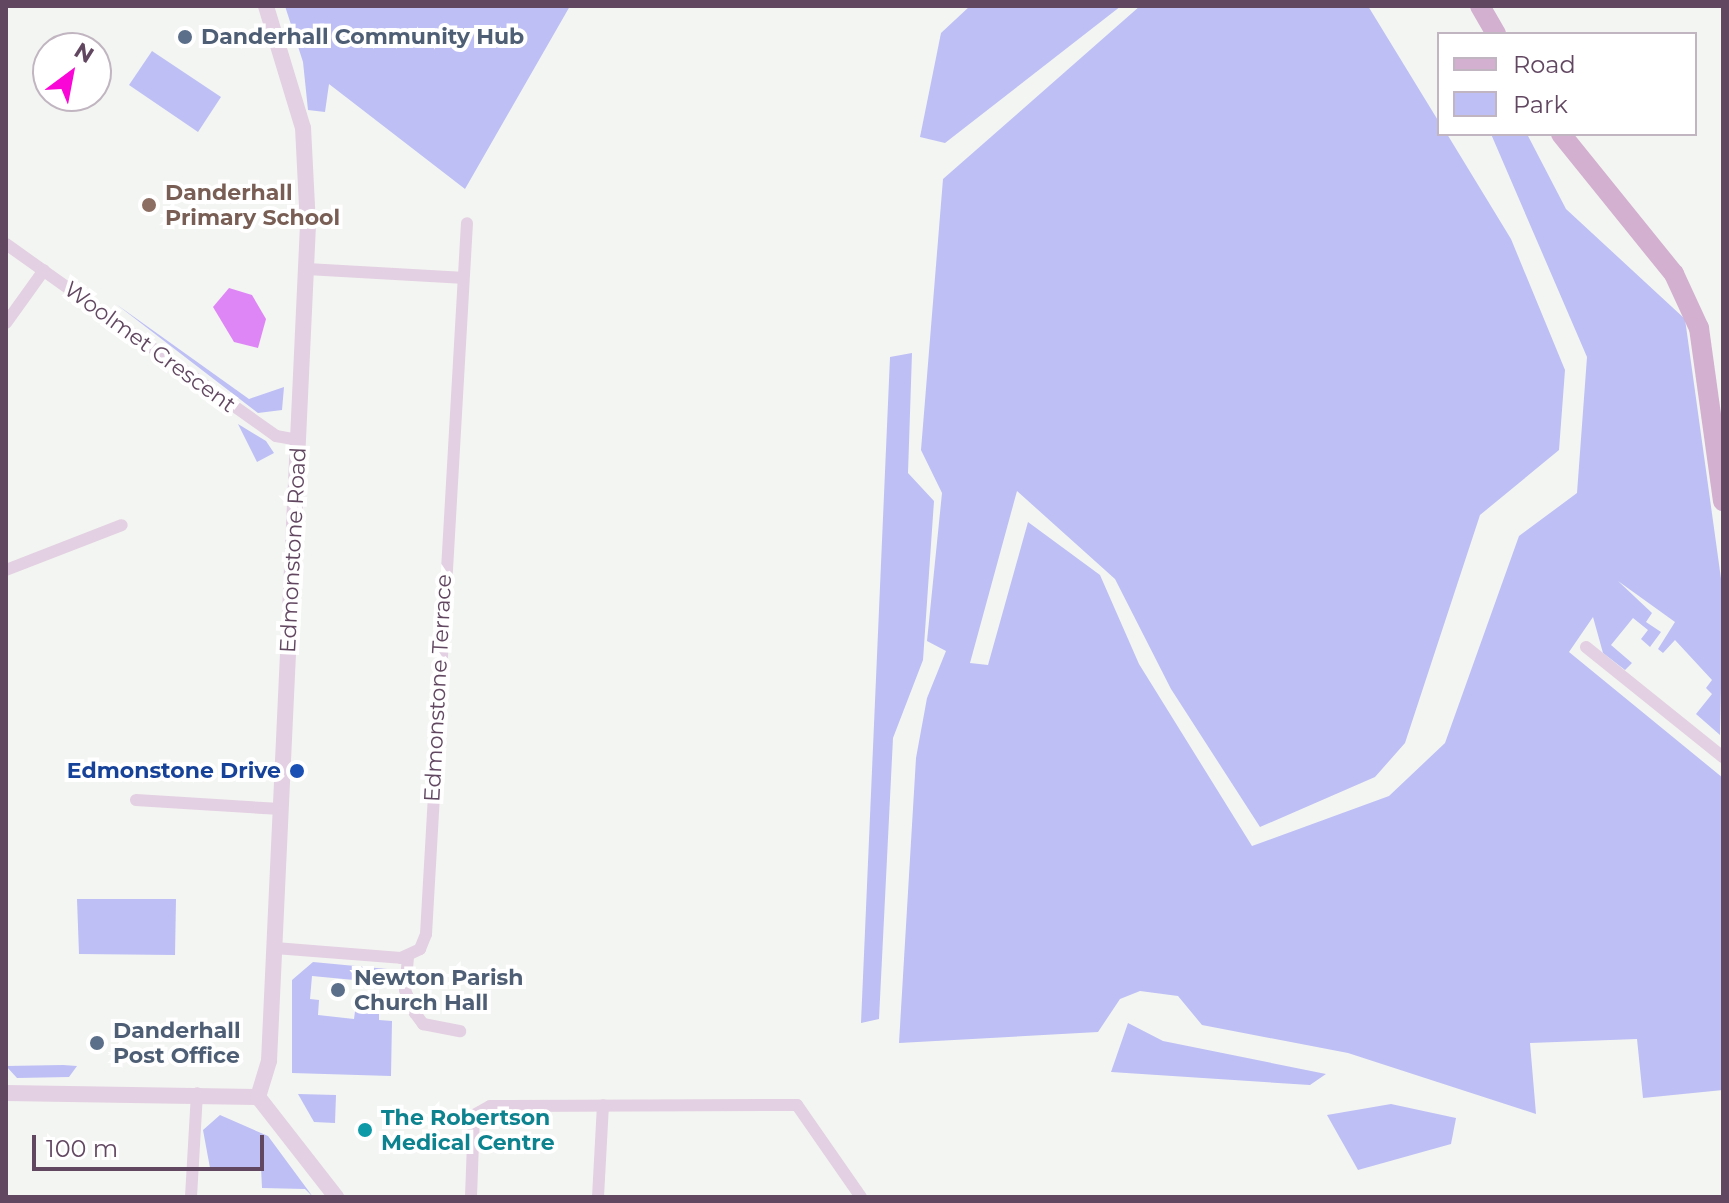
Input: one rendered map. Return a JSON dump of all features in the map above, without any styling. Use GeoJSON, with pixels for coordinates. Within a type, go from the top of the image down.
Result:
{"type":"FeatureCollection","features":[{"type":"Feature","properties":{"kind":"main road"},"geometry":{"type":"LineString","coordinates":[[1480,6],[1495,32]]}},
{"type":"Feature","properties":{"kind":"main road"},"geometry":{"type":"LineString","coordinates":[[1563,136],[1674,274],[1699,328],[1723,501]]}},
{"type":"Feature","properties":{"kind":"street","name":"Edmonstone Road"},"geometry":{"type":"LineString","coordinates":[[258,1097],[269,1061],[307,269],[303,128],[266,6]]}},
{"type":"Feature","properties":{"kind":"street","name":"Edmonstone Terrace"},"geometry":{"type":"LineString","coordinates":[[408,957],[426,934],[461,278],[467,223]]}},
{"type":"Feature","properties":{"kind":"street","name":"Woolmet Crescent"},"geometry":{"type":"LineString","coordinates":[[6,244],[276,436],[298,440]]}},
{"type":"Feature","properties":{"kind":"street"},"geometry":{"type":"LineString","coordinates":[[307,269],[461,278]]}},
{"type":"Feature","properties":{"kind":"street"},"geometry":{"type":"LineString","coordinates":[[6,323],[44,270]]}},
{"type":"Feature","properties":{"kind":"street"},"geometry":{"type":"LineString","coordinates":[[6,570],[122,525]]}},
{"type":"Feature","properties":{"kind":"street"},"geometry":{"type":"LineString","coordinates":[[1586,647],[1723,757]]}},
{"type":"Feature","properties":{"kind":"street"},"geometry":{"type":"LineString","coordinates":[[136,800],[281,809]]}},
{"type":"Feature","properties":{"kind":"street"},"geometry":{"type":"LineString","coordinates":[[275,948],[408,957],[405,990],[415,1013],[423,1024],[460,1031]]}},
{"type":"Feature","properties":{"kind":"street"},"geometry":{"type":"LineString","coordinates":[[6,1093],[197,1093],[258,1097],[336,1197]]}},
{"type":"Feature","properties":{"kind":"street"},"geometry":{"type":"LineString","coordinates":[[191,1197],[197,1093]]}},
{"type":"Feature","properties":{"kind":"street"},"geometry":{"type":"LineString","coordinates":[[471,1197],[474,1115],[490,1106],[603,1105],[797,1105],[861,1197]]}},
{"type":"Feature","properties":{"kind":"street"},"geometry":{"type":"LineString","coordinates":[[598,1197],[603,1105]]}},
{"type":"Feature","properties":{"kind":"green space"},"geometry":{"type":"Polygon","coordinates":[[[285,6],[570,6],[465,189],[329,84],[325,112],[308,110],[303,62],[285,6]]]}},
{"type":"Feature","properties":{"kind":"green space"},"geometry":{"type":"Polygon","coordinates":[[[970,6],[1121,6],[945,143],[920,137],[941,33],[970,6]]]}},
{"type":"Feature","properties":{"kind":"green space"},"geometry":{"type":"Polygon","coordinates":[[[1140,6],[1368,6],[1437,119],[1437,136],[1448,136],[1511,239],[1565,370],[1559,450],[1480,515],[1405,743],[1375,777],[1260,827],[1171,689],[1115,579],[1017,491],[970,663],[988,665],[1028,522],[1100,575],[1139,664],[1252,846],[1389,796],[1445,743],[1519,536],[1577,493],[1587,357],[1492,136],[1528,136],[1566,209],[1685,319],[1723,593],[1720,735],[1696,714],[1712,694],[1706,688],[1712,680],[1675,640],[1663,653],[1658,649],[1675,622],[1618,581],[1652,613],[1646,622],[1661,632],[1650,647],[1641,639],[1648,630],[1633,618],[1611,645],[1632,663],[1625,670],[1603,653],[1593,617],[1569,652],[1723,778],[1723,1090],[1643,1098],[1637,1039],[1530,1043],[1536,1114],[1348,1053],[1202,1025],[1178,996],[1140,991],[1120,999],[1098,1032],[899,1043],[916,758],[927,698],[946,651],[927,641],[942,493],[921,450],[943,179],[1140,6]]]}},
{"type":"Feature","properties":{"kind":"green space"},"geometry":{"type":"Polygon","coordinates":[[[152,51],[221,97],[198,132],[129,85],[152,51]]]}},
{"type":"Feature","properties":{"kind":"green space"},"geometry":{"type":"Polygon","coordinates":[[[116,304],[249,399],[284,387],[282,410],[258,413],[116,304]]]}},
{"type":"Feature","properties":{"kind":"green space"},"geometry":{"type":"Polygon","coordinates":[[[912,353],[908,473],[934,501],[923,660],[893,738],[879,1019],[861,1023],[890,357],[912,353]]]}},
{"type":"Feature","properties":{"kind":"green space"},"geometry":{"type":"Polygon","coordinates":[[[238,424],[266,441],[274,453],[257,462],[238,424]]]}},
{"type":"Feature","properties":{"kind":"green space"},"geometry":{"type":"Polygon","coordinates":[[[77,899],[176,899],[175,955],[79,954],[77,899]]]}},
{"type":"Feature","properties":{"kind":"green space"},"geometry":{"type":"Polygon","coordinates":[[[313,962],[387,969],[386,983],[312,976],[310,999],[319,1000],[318,1015],[354,1019],[356,1004],[379,1007],[379,1020],[392,1021],[391,1076],[292,1073],[292,980],[313,962]]]}},
{"type":"Feature","properties":{"kind":"green space"},"geometry":{"type":"Polygon","coordinates":[[[1128,1023],[1163,1041],[1326,1074],[1310,1085],[1111,1072],[1128,1023]]]}},
{"type":"Feature","properties":{"kind":"green space"},"geometry":{"type":"Polygon","coordinates":[[[6,1066],[77,1066],[69,1077],[17,1078],[6,1066]]]}},
{"type":"Feature","properties":{"kind":"green space"},"geometry":{"type":"Polygon","coordinates":[[[298,1094],[336,1095],[335,1123],[314,1122],[298,1094]]]}},
{"type":"Feature","properties":{"kind":"green space"},"geometry":{"type":"Polygon","coordinates":[[[1391,1104],[1456,1118],[1451,1144],[1358,1170],[1327,1115],[1391,1104]]]}},
{"type":"Feature","properties":{"kind":"green space"},"geometry":{"type":"Polygon","coordinates":[[[220,1115],[268,1136],[313,1197],[305,1189],[262,1188],[261,1167],[210,1168],[203,1130],[220,1115]]]}},
{"type":"Feature","properties":{"kind":"shaded area"},"geometry":{"type":"Polygon","coordinates":[[[229,288],[252,295],[266,319],[258,348],[234,342],[213,307],[229,288]]]}},
{"type":"Feature","properties":{"kind":"place","name":"Danderhall Community Hub"},"geometry":{"type":"Point","coordinates":[185,37]}},
{"type":"Feature","properties":{"kind":"place","name":"Danderhall Primary School"},"geometry":{"type":"Point","coordinates":[149,205]}},
{"type":"Feature","properties":{"kind":"place","name":"Edmonstone Drive"},"geometry":{"type":"Point","coordinates":[297,771]}},
{"type":"Feature","properties":{"kind":"place","name":"Newton Parish Church Hall"},"geometry":{"type":"Point","coordinates":[338,990]}},
{"type":"Feature","properties":{"kind":"place","name":"Danderhall Post Office"},"geometry":{"type":"Point","coordinates":[97,1043]}},
{"type":"Feature","properties":{"kind":"place","name":"The Robertson Medical Centre"},"geometry":{"type":"Point","coordinates":[365,1130]}}]}
